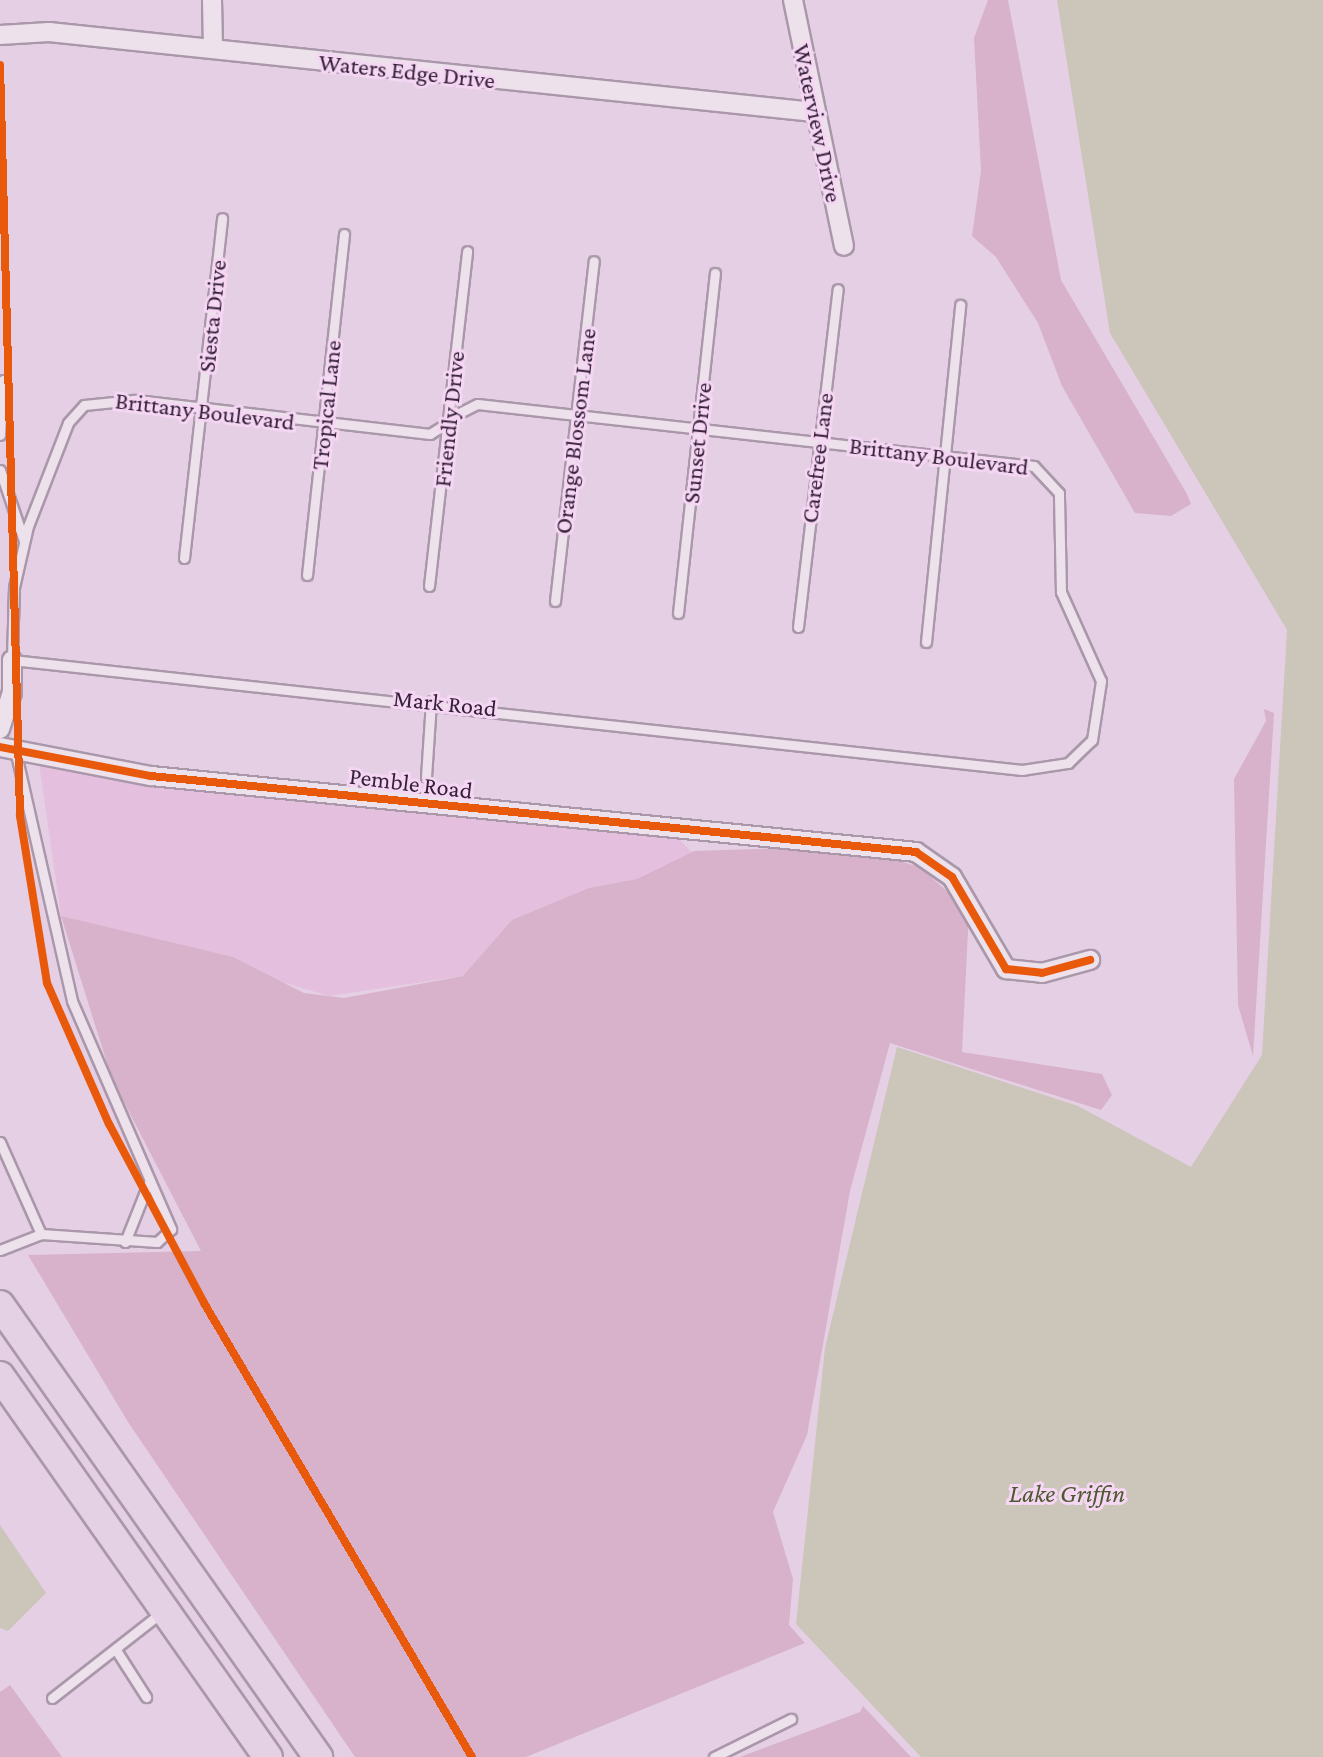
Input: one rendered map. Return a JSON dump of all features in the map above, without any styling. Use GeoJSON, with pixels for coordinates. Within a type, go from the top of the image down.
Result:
{"type":"FeatureCollection","features":[{"type":"Feature","properties":{"kind":"main road"},"geometry":{"type":"LineString","coordinates":[[0,1305],[318,1757]]}},
{"type":"Feature","properties":{"kind":"main road"},"geometry":{"type":"LineString","coordinates":[[0,1376],[268,1757]]}},
{"type":"Feature","properties":{"kind":"street"},"geometry":{"type":"LineString","coordinates":[[212,0],[213,49]]}},
{"type":"Feature","properties":{"kind":"street","name":"Waterview Drive"},"geometry":{"type":"LineString","coordinates":[[793,0],[844,246]]}},
{"type":"Feature","properties":{"kind":"street","name":"Waters Edge Drive"},"geometry":{"type":"LineString","coordinates":[[0,35],[49,32],[814,112]]}},
{"type":"Feature","properties":{"kind":"street"},"geometry":{"type":"LineString","coordinates":[[0,729],[12,693],[12,660]]}},
{"type":"Feature","properties":{"kind":"street","name":"Pemble Road"},"geometry":{"type":"LineString","coordinates":[[8,751],[618,827],[916,852],[952,877],[1006,969],[1042,973],[1090,960]]}},
{"type":"Feature","properties":{"kind":"lane","name":"Siesta Drive"},"geometry":{"type":"LineString","coordinates":[[184,558],[222,218]]}},
{"type":"Feature","properties":{"kind":"lane","name":"Tropical Lane"},"geometry":{"type":"LineString","coordinates":[[307,575],[344,234]]}},
{"type":"Feature","properties":{"kind":"lane","name":"Friendly Drive"},"geometry":{"type":"LineString","coordinates":[[429,586],[467,251]]}},
{"type":"Feature","properties":{"kind":"lane","name":"Orange Blossom Lane"},"geometry":{"type":"LineString","coordinates":[[555,601],[594,261]]}},
{"type":"Feature","properties":{"kind":"lane","name":"Sunset Drive"},"geometry":{"type":"LineString","coordinates":[[678,613],[715,273]]}},
{"type":"Feature","properties":{"kind":"lane","name":"Carefree Lane"},"geometry":{"type":"LineString","coordinates":[[798,627],[838,289]]}},
{"type":"Feature","properties":{"kind":"lane"},"geometry":{"type":"LineString","coordinates":[[926,642],[960,305]]}},
{"type":"Feature","properties":{"kind":"lane"},"geometry":{"type":"LineString","coordinates":[[0,435],[3,380]]}},
{"type":"Feature","properties":{"kind":"lane","name":"Brittany Boulevard"},"geometry":{"type":"LineString","coordinates":[[12,660],[24,541],[68,423],[84,405],[112,398],[325,425],[430,434],[477,404],[1034,466],[1053,481],[1062,506],[1061,592],[1095,661],[1103,696],[1092,740],[1068,763],[1022,770],[948,761]]}},
{"type":"Feature","properties":{"kind":"lane"},"geometry":{"type":"LineString","coordinates":[[0,470],[24,541]]}},
{"type":"Feature","properties":{"kind":"lane","name":"Mark Road"},"geometry":{"type":"LineString","coordinates":[[12,660],[431,701],[948,761]]}},
{"type":"Feature","properties":{"kind":"lane"},"geometry":{"type":"LineString","coordinates":[[426,777],[431,701]]}},
{"type":"Feature","properties":{"kind":"lane"},"geometry":{"type":"LineString","coordinates":[[0,1250],[41,1234],[157,1242],[171,1229],[148,1184],[65,979],[54,897],[8,751]]}},
{"type":"Feature","properties":{"kind":"lane"},"geometry":{"type":"LineString","coordinates":[[0,1142],[41,1234]]}},
{"type":"Feature","properties":{"kind":"lane"},"geometry":{"type":"LineString","coordinates":[[125,1242],[148,1184]]}},
{"type":"Feature","properties":{"kind":"lane"},"geometry":{"type":"LineString","coordinates":[[52,1698],[165,1610]]}},
{"type":"Feature","properties":{"kind":"lane"},"geometry":{"type":"LineString","coordinates":[[116,1650],[146,1697]]}},
{"type":"Feature","properties":{"kind":"lane"},"geometry":{"type":"LineString","coordinates":[[714,1757],[791,1719]]}},
{"type":"Feature","properties":{"kind":"shaded area"},"geometry":{"type":"Polygon","coordinates":[[[988,0],[1008,0],[1061,280],[1187,494],[1191,504],[1171,516],[1135,513],[1062,386],[1038,323],[996,257],[972,236],[981,171],[974,38],[988,0]]]}},
{"type":"Feature","properties":{"kind":"shaded area"},"geometry":{"type":"Polygon","coordinates":[[[1264,709],[1274,713],[1253,1056],[1238,1005],[1234,779],[1266,721],[1264,709]]]}},
{"type":"Feature","properties":{"kind":"shaded area"},"geometry":{"type":"Polygon","coordinates":[[[39,764],[672,832],[692,852],[637,879],[589,888],[463,976],[329,996],[61,916],[39,764]]]}},
{"type":"Feature","properties":{"kind":"shaded area"},"geometry":{"type":"Polygon","coordinates":[[[845,846],[920,867],[969,911],[962,1052],[1102,1074],[1112,1095],[1101,1110],[890,1043],[850,1191],[807,1435],[773,1512],[793,1579],[789,1625],[805,1643],[526,1757],[355,1757],[128,1422],[28,1255],[201,1251],[112,1079],[61,916],[233,957],[304,993],[344,998],[463,976],[512,920],[589,888],[637,879],[694,851],[845,846]]]}},
{"type":"Feature","properties":{"kind":"shaded area"},"geometry":{"type":"Polygon","coordinates":[[[10,1685],[62,1757],[0,1757],[0,1692],[10,1685]]]}},
{"type":"Feature","properties":{"kind":"shaded area"},"geometry":{"type":"Polygon","coordinates":[[[863,1706],[911,1757],[740,1757],[860,1712],[863,1706]]]}},
{"type":"Feature","properties":{"kind":"water","name":"Lake Griffin"},"geometry":{"type":"Polygon","coordinates":[[[1057,0],[1323,0],[1323,1757],[921,1757],[796,1624],[825,1348],[897,1047],[1078,1106],[1191,1167],[1262,1055],[1287,630],[1110,333],[1057,0]]]}},
{"type":"Feature","properties":{"kind":"water"},"geometry":{"type":"Polygon","coordinates":[[[0,1525],[46,1593],[8,1631],[0,1628],[0,1525]]]}},
{"type":"Feature","properties":{"kind":"cycle path"},"geometry":{"type":"LineString","coordinates":[[0,65],[20,816],[47,983],[109,1124],[204,1303],[472,1757]]}},
{"type":"Feature","properties":{"kind":"cycle path"},"geometry":{"type":"LineString","coordinates":[[0,747],[151,776],[916,852],[952,877],[1006,969],[1042,973],[1090,960]]}}]}
